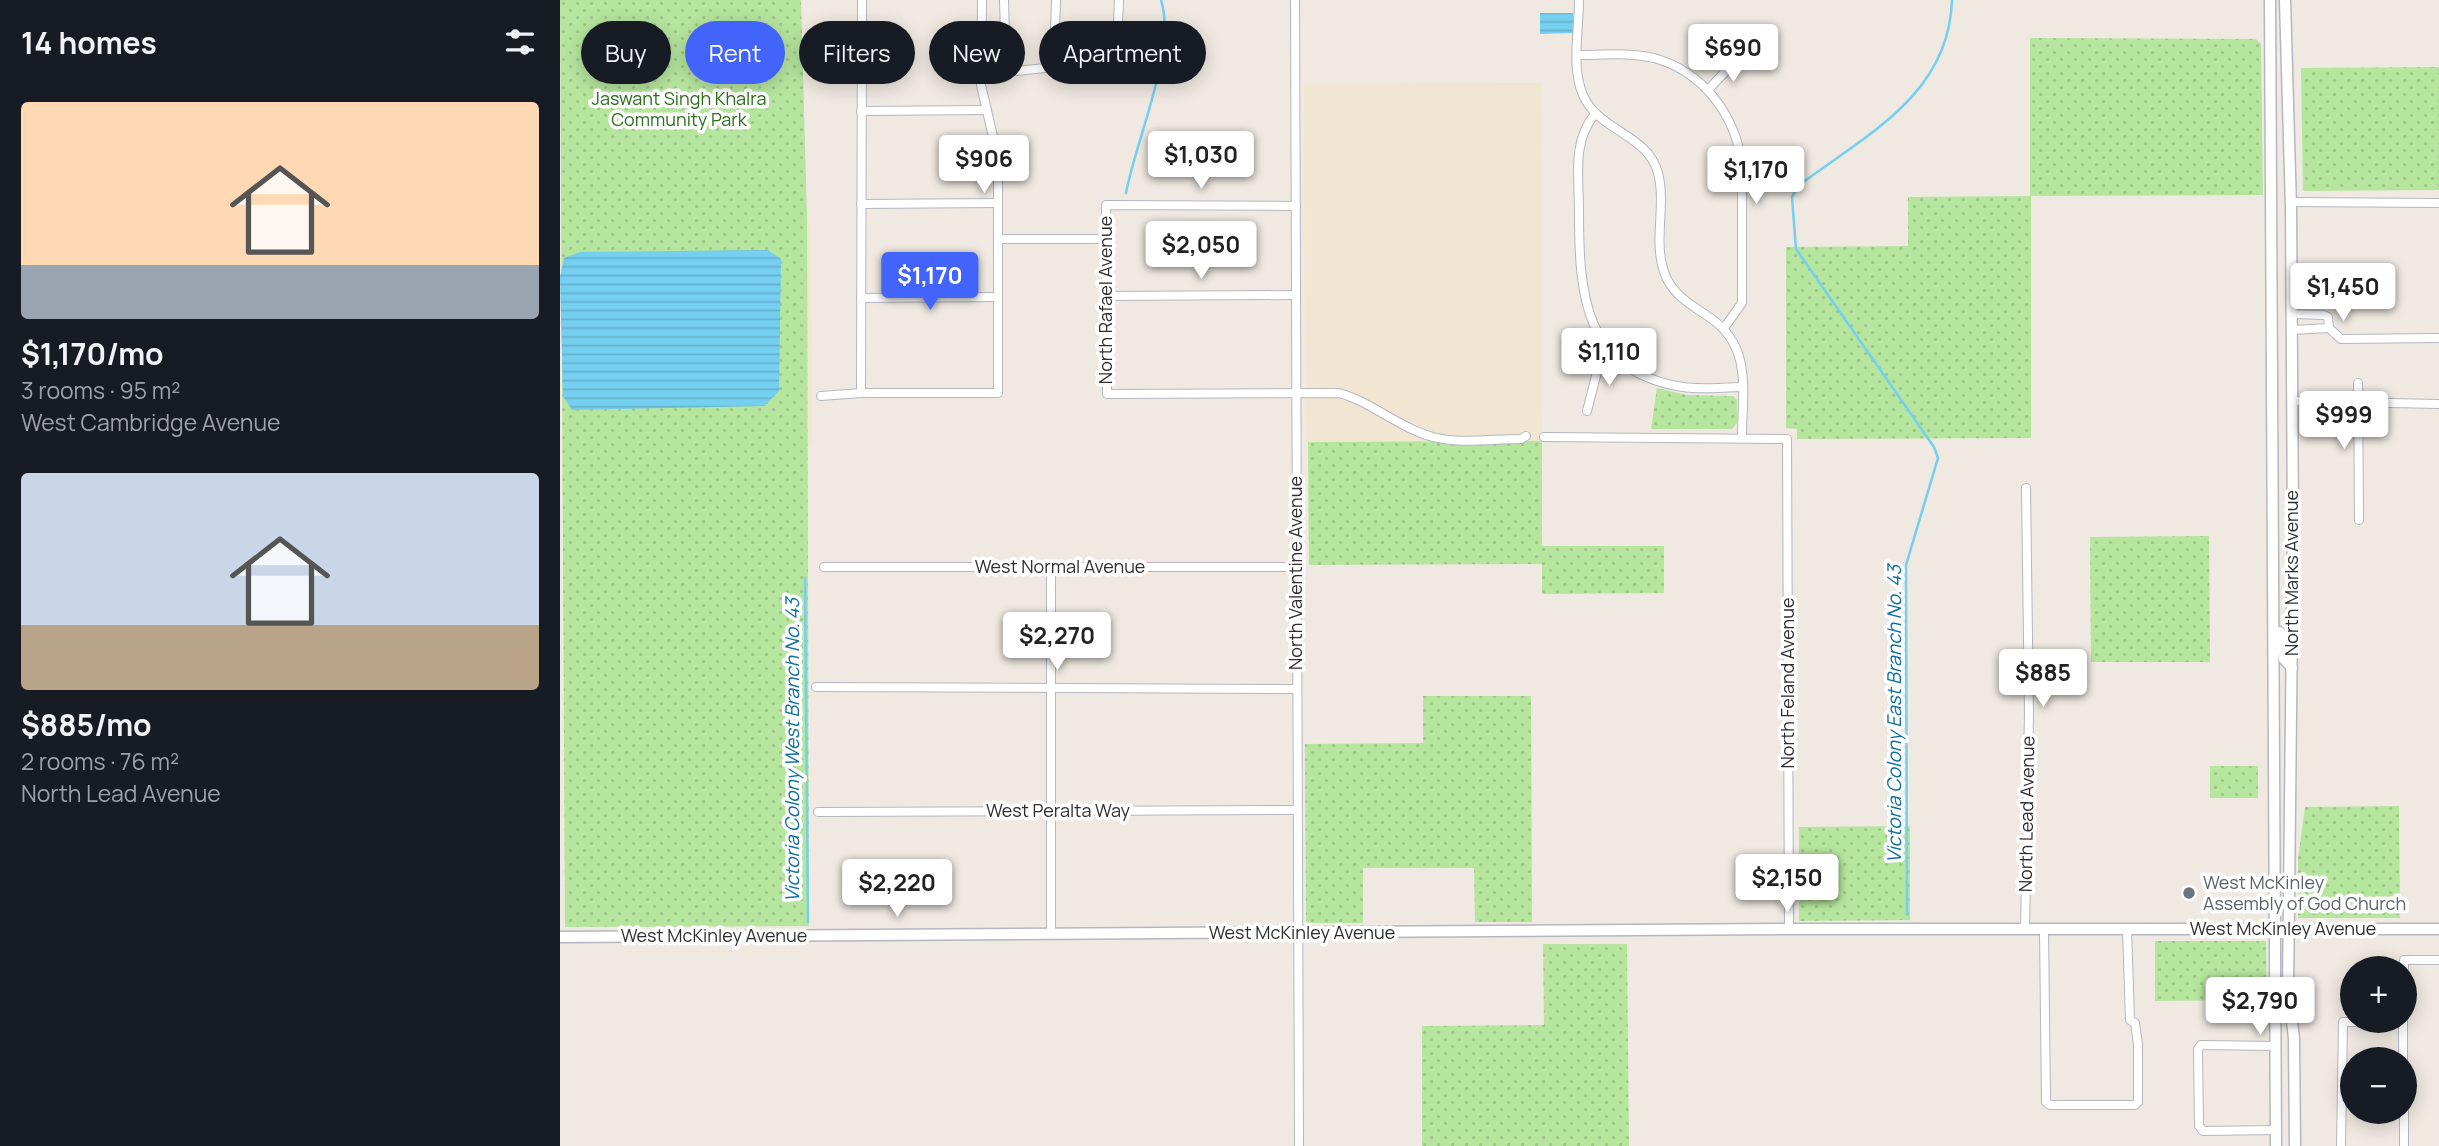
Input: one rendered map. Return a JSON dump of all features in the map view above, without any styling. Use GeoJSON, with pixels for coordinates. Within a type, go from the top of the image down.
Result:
{"type":"FeatureCollection","features":[{"type":"Feature","properties":{"kind":"main road","name":"North Marks Avenue"},"geometry":{"type":"LineString","coordinates":[[2270,0],[2274,588],[2282,928],[2294,1038],[2295,1146]]}},
{"type":"Feature","properties":{"kind":"main road","name":"North Marks Avenue"},"geometry":{"type":"LineString","coordinates":[[2276,1146],[2276,1046],[2292,667],[2292,330],[2285,0]]}},
{"type":"Feature","properties":{"kind":"main road"},"geometry":{"type":"LineString","coordinates":[[2273,436],[2292,436]]}},
{"type":"Feature","properties":{"kind":"main road"},"geometry":{"type":"LineString","coordinates":[[2274,588],[2283,654],[2286,663],[2292,667]]}},
{"type":"Feature","properties":{"kind":"main road","name":"West McKinley Avenue"},"geometry":{"type":"LineString","coordinates":[[560,937],[1789,929],[2439,929]]}},
{"type":"Feature","properties":{"kind":"street"},"geometry":{"type":"LineString","coordinates":[[860,393],[862,0]]}},
{"type":"Feature","properties":{"kind":"street"},"geometry":{"type":"LineString","coordinates":[[821,396],[860,393],[998,393],[998,158],[981,85],[982,0]]}},
{"type":"Feature","properties":{"kind":"street"},"geometry":{"type":"LineString","coordinates":[[1004,0],[1006,69],[1039,69]]}},
{"type":"Feature","properties":{"kind":"street"},"geometry":{"type":"LineString","coordinates":[[1055,21],[1056,0]]}},
{"type":"Feature","properties":{"kind":"street"},"geometry":{"type":"LineString","coordinates":[[1118,21],[1119,0]]}},
{"type":"Feature","properties":{"kind":"street","name":"North Valentine Avenue"},"geometry":{"type":"LineString","coordinates":[[1294,0],[1299,1146]]}},
{"type":"Feature","properties":{"kind":"street"},"geometry":{"type":"LineString","coordinates":[[1544,437],[1742,437],[1740,354],[1724,328],[1679,296],[1667,279],[1660,250],[1660,184],[1651,156],[1639,143],[1595,114],[1579,84],[1578,0]]}},
{"type":"Feature","properties":{"kind":"street"},"geometry":{"type":"LineString","coordinates":[[1578,55],[1653,58],[1679,68],[1708,90],[1726,113],[1734,130],[1742,164],[1742,303],[1724,328]]}},
{"type":"Feature","properties":{"kind":"street"},"geometry":{"type":"LineString","coordinates":[[1708,90],[1738,58]]}},
{"type":"Feature","properties":{"kind":"street"},"geometry":{"type":"LineString","coordinates":[[861,111],[987,110]]}},
{"type":"Feature","properties":{"kind":"street"},"geometry":{"type":"LineString","coordinates":[[1595,114],[1584,128],[1578,150],[1579,271],[1587,313],[1612,352],[1637,371],[1672,385],[1742,387]]}},
{"type":"Feature","properties":{"kind":"street"},"geometry":{"type":"LineString","coordinates":[[1742,164],[1781,164]]}},
{"type":"Feature","properties":{"kind":"street"},"geometry":{"type":"LineString","coordinates":[[2290,202],[2439,203]]}},
{"type":"Feature","properties":{"kind":"street"},"geometry":{"type":"LineString","coordinates":[[861,204],[998,203]]}},
{"type":"Feature","properties":{"kind":"street","name":"North Rafael Avenue"},"geometry":{"type":"LineString","coordinates":[[1295,393],[1107,394],[1105,239],[1106,205],[1296,206]]}},
{"type":"Feature","properties":{"kind":"street"},"geometry":{"type":"LineString","coordinates":[[998,239],[1105,239]]}},
{"type":"Feature","properties":{"kind":"street"},"geometry":{"type":"LineString","coordinates":[[1107,296],[1296,295]]}},
{"type":"Feature","properties":{"kind":"street"},"geometry":{"type":"LineString","coordinates":[[861,298],[998,297]]}},
{"type":"Feature","properties":{"kind":"street"},"geometry":{"type":"LineString","coordinates":[[2291,314],[2328,317],[2329,328],[2340,339],[2439,338]]}},
{"type":"Feature","properties":{"kind":"street"},"geometry":{"type":"LineString","coordinates":[[2314,315],[2314,330]]}},
{"type":"Feature","properties":{"kind":"street"},"geometry":{"type":"LineString","coordinates":[[2292,330],[2329,328]]}},
{"type":"Feature","properties":{"kind":"street"},"geometry":{"type":"LineString","coordinates":[[1587,411],[1597,372],[1612,352]]}},
{"type":"Feature","properties":{"kind":"street"},"geometry":{"type":"LineString","coordinates":[[2358,383],[2359,520]]}},
{"type":"Feature","properties":{"kind":"street"},"geometry":{"type":"LineString","coordinates":[[1295,393],[1339,393],[1359,398],[1432,436],[1459,440],[1521,439],[1526,436]]}},
{"type":"Feature","properties":{"kind":"street"},"geometry":{"type":"LineString","coordinates":[[2292,401],[2439,404]]}},
{"type":"Feature","properties":{"kind":"street","name":"North Feland Avenue"},"geometry":{"type":"LineString","coordinates":[[1742,437],[1786,438],[1789,929]]}},
{"type":"Feature","properties":{"kind":"street","name":"North Lead Avenue"},"geometry":{"type":"LineString","coordinates":[[2025,930],[2029,714],[2026,488]]}},
{"type":"Feature","properties":{"kind":"street","name":"West Normal Avenue"},"geometry":{"type":"LineString","coordinates":[[824,567],[1296,567]]}},
{"type":"Feature","properties":{"kind":"street"},"geometry":{"type":"LineString","coordinates":[[1051,567],[1051,934]]}},
{"type":"Feature","properties":{"kind":"street"},"geometry":{"type":"LineString","coordinates":[[816,687],[1297,689]]}},
{"type":"Feature","properties":{"kind":"street","name":"West Peralta Way"},"geometry":{"type":"LineString","coordinates":[[818,812],[1297,810]]}},
{"type":"Feature","properties":{"kind":"street"},"geometry":{"type":"LineString","coordinates":[[2044,929],[2046,1102],[2050,1105],[2135,1105],[2138,1102],[2138,1045],[2135,1023],[2130,1020],[2127,929]]}},
{"type":"Feature","properties":{"kind":"street"},"geometry":{"type":"LineString","coordinates":[[2417,960],[2439,960]]}},
{"type":"Feature","properties":{"kind":"street"},"geometry":{"type":"LineString","coordinates":[[2342,1146],[2343,1033]]}},
{"type":"Feature","properties":{"kind":"street"},"geometry":{"type":"LineString","coordinates":[[2276,1046],[2201,1045],[2198,1049],[2199,1126],[2203,1131],[2276,1130]]}},
{"type":"Feature","properties":{"kind":"street"},"geometry":{"type":"LineString","coordinates":[[2404,1124],[2404,1146]]}},
{"type":"Feature","properties":{"kind":"shaded area"},"geometry":{"type":"Polygon","coordinates":[[[1541,83],[1542,441],[1305,442],[1304,84],[1541,83]]]}},
{"type":"Feature","properties":{"kind":"shaded area"},"geometry":{"type":"Polygon","coordinates":[[[806,219],[811,228],[812,445],[808,445],[806,219]]]}},
{"type":"Feature","properties":{"kind":"green space","name":"Jaswant Singh Khalra Community Park"},"geometry":{"type":"Polygon","coordinates":[[[560,0],[801,0],[799,84],[803,84],[807,218],[809,926],[565,927],[560,0]]]}},
{"type":"Feature","properties":{"kind":"green space"},"geometry":{"type":"Polygon","coordinates":[[[2030,38],[2256,39],[2261,44],[2263,195],[2031,196],[2031,438],[1797,439],[1797,429],[1786,428],[1786,247],[1908,246],[1908,197],[2030,196],[2030,38]]]}},
{"type":"Feature","properties":{"kind":"green space"},"geometry":{"type":"Polygon","coordinates":[[[2439,67],[2439,190],[2303,191],[2301,68],[2439,67]]]}},
{"type":"Feature","properties":{"kind":"green space"},"geometry":{"type":"Polygon","coordinates":[[[1657,388],[1686,395],[1733,396],[1737,400],[1737,423],[1732,429],[1651,429],[1657,388]]]}},
{"type":"Feature","properties":{"kind":"green space"},"geometry":{"type":"Polygon","coordinates":[[[1542,441],[1542,546],[1664,546],[1664,593],[1542,594],[1542,564],[1309,565],[1308,442],[1542,441]]]}},
{"type":"Feature","properties":{"kind":"green space"},"geometry":{"type":"Polygon","coordinates":[[[2209,536],[2210,662],[2091,662],[2090,537],[2209,536]]]}},
{"type":"Feature","properties":{"kind":"green space"},"geometry":{"type":"Polygon","coordinates":[[[1423,696],[1531,696],[1532,922],[1475,922],[1474,868],[1363,868],[1363,923],[1306,923],[1305,744],[1423,743],[1423,696]]]}},
{"type":"Feature","properties":{"kind":"green space"},"geometry":{"type":"Polygon","coordinates":[[[2210,766],[2258,766],[2258,798],[2210,798],[2210,766]]]}},
{"type":"Feature","properties":{"kind":"green space"},"geometry":{"type":"Polygon","coordinates":[[[2399,806],[2400,918],[2298,918],[2298,859],[2305,807],[2399,806]]]}},
{"type":"Feature","properties":{"kind":"green space"},"geometry":{"type":"Polygon","coordinates":[[[1910,826],[1910,920],[1799,921],[1799,827],[1910,826]]]}},
{"type":"Feature","properties":{"kind":"green space"},"geometry":{"type":"Polygon","coordinates":[[[2155,941],[2266,941],[2267,1000],[2155,1001],[2155,941]]]}},
{"type":"Feature","properties":{"kind":"green space"},"geometry":{"type":"Polygon","coordinates":[[[1543,944],[1627,944],[1629,1146],[1422,1146],[1422,1026],[1544,1025],[1543,944]]]}},
{"type":"Feature","properties":{"kind":"water"},"geometry":{"type":"Polygon","coordinates":[[[1540,13],[1573,13],[1573,33],[1540,34],[1540,13]]]}},
{"type":"Feature","properties":{"kind":"water"},"geometry":{"type":"Polygon","coordinates":[[[768,250],[781,259],[779,391],[764,406],[572,410],[563,396],[560,277],[564,258],[580,252],[768,250]]]}},
{"type":"Feature","properties":{"kind":"waterway","name":"Victoria Colony West Branch No. 43"},"geometry":{"type":"LineString","coordinates":[[1126,193],[1160,69],[1164,44],[1161,0]]}},
{"type":"Feature","properties":{"kind":"waterway","name":"Victoria Colony East Branch No. 43"},"geometry":{"type":"LineString","coordinates":[[1907,915],[1906,565],[1938,458],[1934,447],[1796,249],[1792,197],[1798,186],[1875,130],[1920,88],[1936,62],[1947,33],[1952,0]]}},
{"type":"Feature","properties":{"kind":"waterway","name":"Victoria Colony West Branch No. 43"},"geometry":{"type":"LineString","coordinates":[[805,578],[808,922]]}},
{"type":"Feature","properties":{"kind":"place","name":"West McKinley Assembly of God Church"},"geometry":{"type":"Point","coordinates":[2189,893]}}]}
